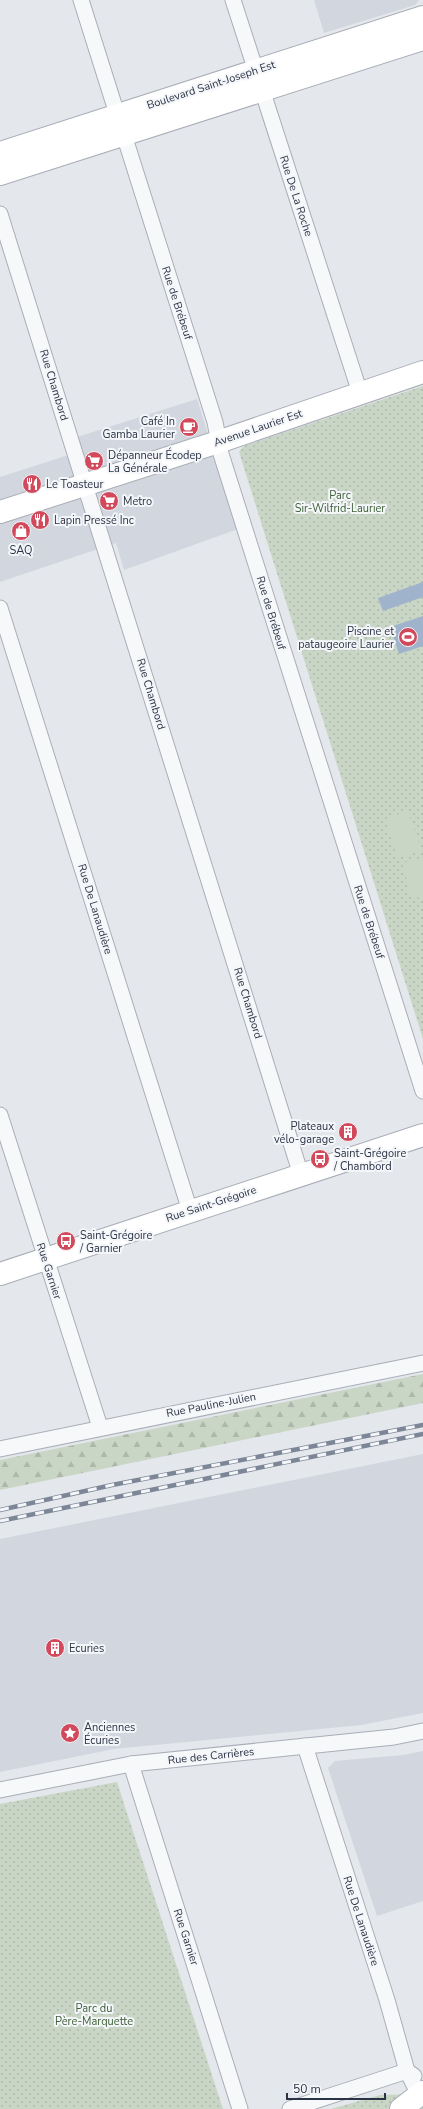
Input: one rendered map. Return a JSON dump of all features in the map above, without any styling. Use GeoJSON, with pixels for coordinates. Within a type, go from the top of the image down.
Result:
{"type":"FeatureCollection","features":[{"type":"Feature","properties":{"kind":"main road","name":"Boulevard Saint-Joseph Est"},"geometry":{"type":"LineString","coordinates":[[0,174],[255,71],[423,17]]}},
{"type":"Feature","properties":{"kind":"main road","name":"Boulevard Saint-Joseph Est"},"geometry":{"type":"LineString","coordinates":[[0,153],[262,91],[423,39]]}},
{"type":"Feature","properties":{"kind":"main road","name":"Avenue Laurier Est"},"geometry":{"type":"LineString","coordinates":[[0,512],[218,442],[423,372]]}},
{"type":"Feature","properties":{"kind":"main road","name":"Rue Saint-Grégoire"},"geometry":{"type":"LineString","coordinates":[[0,1274],[423,1135]]}},
{"type":"Feature","properties":{"kind":"main road"},"geometry":{"type":"LineString","coordinates":[[401,2109],[422,2090]]}},
{"type":"Feature","properties":{"kind":"street","name":"Rue de Brébeuf"},"geometry":{"type":"LineString","coordinates":[[81,0],[215,422],[218,442],[319,765],[423,1090]]}},
{"type":"Feature","properties":{"kind":"street","name":"Rue De La Roche"},"geometry":{"type":"LineString","coordinates":[[233,0],[360,393]]}},
{"type":"Feature","properties":{"kind":"street","name":"Rue Chambord"},"geometry":{"type":"LineString","coordinates":[[0,214],[301,1175]]}},
{"type":"Feature","properties":{"kind":"street","name":"Rue De Lanaudière"},"geometry":{"type":"LineString","coordinates":[[0,608],[190,1211]]}},
{"type":"Feature","properties":{"kind":"street","name":"Rue Garnier"},"geometry":{"type":"LineString","coordinates":[[0,1115],[100,1427]]}},
{"type":"Feature","properties":{"kind":"street","name":"Rue Pauline-Julien"},"geometry":{"type":"LineString","coordinates":[[0,1449],[100,1427],[423,1362]]}},
{"type":"Feature","properties":{"kind":"street","name":"Rue des Carrières"},"geometry":{"type":"LineString","coordinates":[[0,1790],[131,1764],[394,1737],[423,1731]]}},
{"type":"Feature","properties":{"kind":"street","name":"Rue De Lanaudière"},"geometry":{"type":"LineString","coordinates":[[305,1746],[387,2000],[407,2071],[422,2090]]}},
{"type":"Feature","properties":{"kind":"street","name":"Rue Garnier"},"geometry":{"type":"LineString","coordinates":[[131,1764],[240,2109]]}},
{"type":"Feature","properties":{"kind":"street"},"geometry":{"type":"LineString","coordinates":[[290,2109],[407,2071]]}},
{"type":"Feature","properties":{"kind":"shaded area"},"geometry":{"type":"Polygon","coordinates":[[[314,0],[419,0],[415,5],[324,33],[314,0]]]}},
{"type":"Feature","properties":{"kind":"shaded area"},"geometry":{"type":"Polygon","coordinates":[[[197,399],[238,529],[124,570],[116,543],[0,582],[0,477],[81,451],[77,437],[197,399]]]}},
{"type":"Feature","properties":{"kind":"shaded area"},"geometry":{"type":"Polygon","coordinates":[[[423,1454],[423,1713],[361,1725],[114,1749],[0,1772],[0,1539],[423,1454]]]}},
{"type":"Feature","properties":{"kind":"shaded area"},"geometry":{"type":"Polygon","coordinates":[[[423,1751],[423,1901],[377,1916],[328,1768],[335,1761],[403,1755],[423,1751]]]}},
{"type":"Feature","properties":{"kind":"green space","name":"Parc Sir-Wilfrid-Laurier"},"geometry":{"type":"Polygon","coordinates":[[[423,386],[423,1039],[239,452],[244,446],[423,386]]]}},
{"type":"Feature","properties":{"kind":"green space"},"geometry":{"type":"Polygon","coordinates":[[[408,811],[421,850],[397,858],[385,819],[408,811]]]}},
{"type":"Feature","properties":{"kind":"green space"},"geometry":{"type":"Polygon","coordinates":[[[423,857],[423,896],[412,900],[402,863],[423,857]]]}},
{"type":"Feature","properties":{"kind":"green space"},"geometry":{"type":"Polygon","coordinates":[[[423,1374],[423,1403],[0,1490],[0,1460],[423,1374]]]}},
{"type":"Feature","properties":{"kind":"green space","name":"Parc du Père-Marquette"},"geometry":{"type":"Polygon","coordinates":[[[117,1782],[223,2109],[0,2109],[0,1804],[117,1782]]]}},
{"type":"Feature","properties":{"kind":"green space"},"geometry":{"type":"Polygon","coordinates":[[[423,2094],[423,2109],[331,2109],[380,2095],[423,2094]]]}},
{"type":"Feature","properties":{"kind":"water"},"geometry":{"type":"Polygon","coordinates":[[[423,582],[423,597],[383,611],[378,598],[423,582]]]}},
{"type":"Feature","properties":{"kind":"water","name":"Piscine et pataugeoire Laurier"},"geometry":{"type":"Polygon","coordinates":[[[423,616],[423,646],[399,654],[390,627],[423,616]]]}},
{"type":"Feature","properties":{"kind":"railway"},"geometry":{"type":"LineString","coordinates":[[0,1510],[112,1485],[423,1425]]}},
{"type":"Feature","properties":{"kind":"railway"},"geometry":{"type":"LineString","coordinates":[[0,1521],[423,1434]]}},
{"type":"Feature","properties":{"kind":"place","name":"Café In Gamba Laurier"},"geometry":{"type":"Point","coordinates":[189,427]}},
{"type":"Feature","properties":{"kind":"place","name":"Dépanneur Écodep La Générale"},"geometry":{"type":"Point","coordinates":[94,461]}},
{"type":"Feature","properties":{"kind":"place","name":"Le Toasteur"},"geometry":{"type":"Point","coordinates":[32,484]}},
{"type":"Feature","properties":{"kind":"place","name":"Metro"},"geometry":{"type":"Point","coordinates":[109,501]}},
{"type":"Feature","properties":{"kind":"place","name":"Lapin Pressé Inc"},"geometry":{"type":"Point","coordinates":[40,520]}},
{"type":"Feature","properties":{"kind":"place","name":"SAQ"},"geometry":{"type":"Point","coordinates":[21,531]}},
{"type":"Feature","properties":{"kind":"place","name":"Piscine et pataugeoire Laurier"},"geometry":{"type":"Point","coordinates":[408,637]}},
{"type":"Feature","properties":{"kind":"place","name":"Plateaux vélo-garage"},"geometry":{"type":"Point","coordinates":[348,1132]}},
{"type":"Feature","properties":{"kind":"place","name":"Saint-Grégoire / Chambord"},"geometry":{"type":"Point","coordinates":[320,1159]}},
{"type":"Feature","properties":{"kind":"place","name":"Saint-Grégoire / Garnier"},"geometry":{"type":"Point","coordinates":[66,1241]}},
{"type":"Feature","properties":{"kind":"place","name":"Ecuries"},"geometry":{"type":"Point","coordinates":[55,1648]}},
{"type":"Feature","properties":{"kind":"place","name":"Anciennes Écuries"},"geometry":{"type":"Point","coordinates":[70,1733]}}]}
